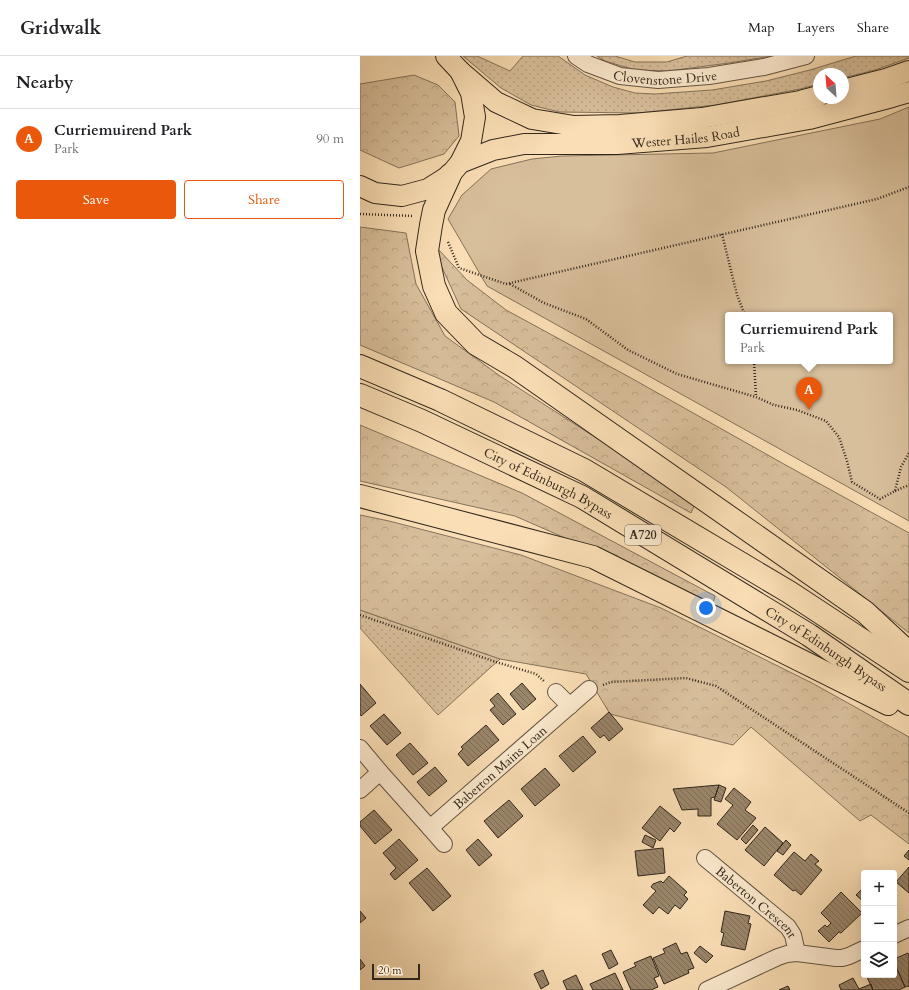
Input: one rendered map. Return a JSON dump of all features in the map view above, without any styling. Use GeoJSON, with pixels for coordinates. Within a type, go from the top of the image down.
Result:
{"type":"FeatureCollection","features":[{"type":"Feature","properties":{"kind":"highway"},"geometry":{"type":"LineString","coordinates":[[455,169],[434,210],[428,251],[434,286],[446,314],[476,344],[515,367],[865,612],[909,653]]}},
{"type":"Feature","properties":{"kind":"highway","name":"City of Edinburgh Bypass"},"geometry":{"type":"LineString","coordinates":[[360,366],[440,400],[584,470],[789,592],[909,671]]}},
{"type":"Feature","properties":{"kind":"highway","name":"City of Edinburgh Bypass"},"geometry":{"type":"LineString","coordinates":[[360,395],[422,420],[582,497],[809,635],[909,704]]}},
{"type":"Feature","properties":{"kind":"highway"},"geometry":{"type":"LineString","coordinates":[[360,496],[593,556],[909,714]]}},
{"type":"Feature","properties":{"kind":"main road"},"geometry":{"type":"LineString","coordinates":[[446,56],[460,71],[471,92],[475,117],[471,141],[455,169]]}},
{"type":"Feature","properties":{"kind":"main road","name":"Wester Hailes Road"},"geometry":{"type":"LineString","coordinates":[[460,71],[496,102],[532,119],[574,126],[620,126],[702,118],[813,98]]}},
{"type":"Feature","properties":{"kind":"main road"},"geometry":{"type":"LineString","coordinates":[[849,88],[909,71]]}},
{"type":"Feature","properties":{"kind":"main road","name":"Wester Hailes Road"},"geometry":{"type":"LineString","coordinates":[[360,186],[375,193],[402,196],[428,189],[455,169],[493,150],[524,144],[618,144],[707,137],[808,119],[909,92]]}},
{"type":"Feature","properties":{"kind":"street","name":"Clovenstone Drive"},"geometry":{"type":"LineString","coordinates":[[576,56],[588,64],[620,76],[658,80],[709,76],[764,67],[806,56]]}},
{"type":"Feature","properties":{"kind":"street","name":"Baberton Mains Loan"},"geometry":{"type":"LineString","coordinates":[[430,828],[589,689]]}},
{"type":"Feature","properties":{"kind":"street"},"geometry":{"type":"LineString","coordinates":[[556,692],[570,706]]}},
{"type":"Feature","properties":{"kind":"street"},"geometry":{"type":"LineString","coordinates":[[360,748],[444,844]]}},
{"type":"Feature","properties":{"kind":"street"},"geometry":{"type":"LineString","coordinates":[[360,790],[380,772]]}},
{"type":"Feature","properties":{"kind":"street","name":"Baberton Crescent"},"geometry":{"type":"LineString","coordinates":[[705,858],[788,927],[793,935],[797,953]]}},
{"type":"Feature","properties":{"kind":"street"},"geometry":{"type":"LineString","coordinates":[[897,934],[909,928]]}},
{"type":"Feature","properties":{"kind":"street","name":"Baberton Crescent"},"geometry":{"type":"LineString","coordinates":[[707,990],[787,954],[797,953],[842,958],[861,950]]}},
{"type":"Feature","properties":{"kind":"path"},"geometry":{"type":"LineString","coordinates":[[360,214],[414,216],[443,232],[459,268],[510,284],[877,199],[909,187]]}},
{"type":"Feature","properties":{"kind":"path"},"geometry":{"type":"LineString","coordinates":[[722,234],[736,295],[744,312]]}},
{"type":"Feature","properties":{"kind":"path"},"geometry":{"type":"LineString","coordinates":[[510,284],[544,304],[586,319],[628,350],[677,374],[756,397],[774,405],[797,410],[826,421],[839,437],[848,461],[852,482],[880,499],[909,485]]}},
{"type":"Feature","properties":{"kind":"path"},"geometry":{"type":"LineString","coordinates":[[754,364],[756,397]]}},
{"type":"Feature","properties":{"kind":"path"},"geometry":{"type":"LineString","coordinates":[[895,491],[901,467],[909,453]]}},
{"type":"Feature","properties":{"kind":"path"},"geometry":{"type":"LineString","coordinates":[[360,615],[496,662],[536,674],[556,692]]}},
{"type":"Feature","properties":{"kind":"path"},"geometry":{"type":"LineString","coordinates":[[589,689],[611,682],[686,678],[716,686],[909,813]]}},
{"type":"Feature","properties":{"kind":"green space"},"geometry":{"type":"Polygon","coordinates":[[[463,56],[477,56],[510,71],[523,56],[558,56],[585,75],[613,87],[635,93],[655,94],[712,90],[766,81],[813,69],[813,86],[800,89],[716,105],[639,113],[559,112],[531,105],[501,88],[463,56]]]}},
{"type":"Feature","properties":{"kind":"green space"},"geometry":{"type":"Polygon","coordinates":[[[597,56],[615,56],[635,62],[667,62],[687,56],[772,56],[668,71],[635,70],[605,61],[597,56]]]}},
{"type":"Feature","properties":{"kind":"green space"},"geometry":{"type":"Polygon","coordinates":[[[856,56],[909,56],[909,58],[875,70],[849,76],[849,68],[817,68],[856,56]]]}},
{"type":"Feature","properties":{"kind":"green space"},"geometry":{"type":"Polygon","coordinates":[[[414,75],[438,85],[455,102],[459,136],[444,154],[399,168],[360,150],[360,84],[414,75]]]}},
{"type":"Feature","properties":{"kind":"green space"},"geometry":{"type":"Polygon","coordinates":[[[909,107],[909,521],[487,286],[448,219],[462,195],[491,169],[532,159],[562,156],[713,153],[880,119],[909,107]]]}},
{"type":"Feature","properties":{"kind":"green space"},"geometry":{"type":"Polygon","coordinates":[[[360,227],[406,233],[416,284],[445,336],[500,376],[696,502],[691,513],[494,402],[360,345],[360,227]]]}},
{"type":"Feature","properties":{"kind":"green space"},"geometry":{"type":"Polygon","coordinates":[[[438,249],[467,280],[506,310],[909,533],[909,633],[726,487],[461,309],[440,263],[438,249]]]}},
{"type":"Feature","properties":{"kind":"green space"},"geometry":{"type":"Polygon","coordinates":[[[360,425],[522,493],[715,596],[713,603],[515,516],[360,481],[360,425]]]}},
{"type":"Feature","properties":{"kind":"green space"},"geometry":{"type":"Polygon","coordinates":[[[360,515],[521,555],[661,608],[812,683],[909,737],[909,844],[871,815],[860,821],[751,727],[733,745],[610,714],[586,674],[500,659],[360,610],[360,515]]]}},
{"type":"Feature","properties":{"kind":"green space"},"geometry":{"type":"Polygon","coordinates":[[[360,610],[500,659],[438,715],[360,628],[360,610]]]}},
{"type":"Feature","properties":{"kind":"building"},"geometry":{"type":"Polygon","coordinates":[[[522,683],[536,699],[523,710],[510,694],[522,683]]]}},
{"type":"Feature","properties":{"kind":"building"},"geometry":{"type":"Polygon","coordinates":[[[360,684],[376,703],[361,716],[360,714],[360,684]]]}},
{"type":"Feature","properties":{"kind":"building"},"geometry":{"type":"Polygon","coordinates":[[[498,693],[516,714],[503,725],[490,710],[495,706],[490,700],[498,693]]]}},
{"type":"Feature","properties":{"kind":"building"},"geometry":{"type":"Polygon","coordinates":[[[609,712],[623,729],[609,741],[604,735],[600,738],[591,728],[609,712]]]}},
{"type":"Feature","properties":{"kind":"building"},"geometry":{"type":"Polygon","coordinates":[[[384,714],[401,733],[387,745],[370,726],[384,714]]]}},
{"type":"Feature","properties":{"kind":"building"},"geometry":{"type":"Polygon","coordinates":[[[486,725],[499,740],[468,766],[458,754],[463,749],[461,747],[486,725]]]}},
{"type":"Feature","properties":{"kind":"building"},"geometry":{"type":"Polygon","coordinates":[[[583,736],[596,752],[573,772],[559,756],[583,736]]]}},
{"type":"Feature","properties":{"kind":"building"},"geometry":{"type":"Polygon","coordinates":[[[410,743],[428,763],[413,775],[396,755],[410,743]]]}},
{"type":"Feature","properties":{"kind":"building"},"geometry":{"type":"Polygon","coordinates":[[[435,767],[447,781],[429,796],[417,782],[435,767]]]}},
{"type":"Feature","properties":{"kind":"building"},"geometry":{"type":"Polygon","coordinates":[[[545,768],[560,785],[535,806],[521,789],[545,768]]]}},
{"type":"Feature","properties":{"kind":"building"},"geometry":{"type":"Polygon","coordinates":[[[719,785],[726,788],[721,802],[714,800],[719,785]]]}},
{"type":"Feature","properties":{"kind":"building"},"geometry":{"type":"Polygon","coordinates":[[[719,785],[715,797],[711,798],[711,816],[698,816],[698,809],[682,810],[673,789],[719,785]]]}},
{"type":"Feature","properties":{"kind":"building"},"geometry":{"type":"Polygon","coordinates":[[[734,788],[751,802],[745,810],[756,818],[737,840],[717,824],[733,805],[725,799],[734,788]]]}},
{"type":"Feature","properties":{"kind":"building"},"geometry":{"type":"Polygon","coordinates":[[[509,800],[523,816],[498,838],[484,821],[509,800]]]}},
{"type":"Feature","properties":{"kind":"building"},"geometry":{"type":"Polygon","coordinates":[[[660,806],[681,823],[674,832],[670,828],[660,841],[642,828],[660,806]]]}},
{"type":"Feature","properties":{"kind":"building"},"geometry":{"type":"Polygon","coordinates":[[[374,810],[392,830],[375,844],[360,826],[360,822],[374,810]]]}},
{"type":"Feature","properties":{"kind":"building"},"geometry":{"type":"Polygon","coordinates":[[[753,825],[758,830],[746,844],[741,839],[753,825]]]}},
{"type":"Feature","properties":{"kind":"building"},"geometry":{"type":"Polygon","coordinates":[[[765,827],[783,843],[764,866],[745,850],[765,827]]]}},
{"type":"Feature","properties":{"kind":"building"},"geometry":{"type":"Polygon","coordinates":[[[645,835],[656,840],[653,848],[642,842],[645,835]]]}},
{"type":"Feature","properties":{"kind":"building"},"geometry":{"type":"Polygon","coordinates":[[[399,839],[418,860],[395,880],[390,874],[396,868],[383,853],[399,839]]]}},
{"type":"Feature","properties":{"kind":"building"},"geometry":{"type":"Polygon","coordinates":[[[478,839],[492,855],[479,866],[466,850],[478,839]]]}},
{"type":"Feature","properties":{"kind":"building"},"geometry":{"type":"Polygon","coordinates":[[[786,840],[791,845],[783,855],[777,851],[786,840]]]}},
{"type":"Feature","properties":{"kind":"building"},"geometry":{"type":"Polygon","coordinates":[[[663,848],[665,873],[638,876],[635,851],[663,848]]]}},
{"type":"Feature","properties":{"kind":"building"},"geometry":{"type":"Polygon","coordinates":[[[909,850],[909,860],[904,856],[909,850]]]}},
{"type":"Feature","properties":{"kind":"building"},"geometry":{"type":"Polygon","coordinates":[[[794,852],[805,861],[811,854],[819,861],[815,864],[822,870],[801,895],[795,890],[793,891],[774,875],[794,852]]]}},
{"type":"Feature","properties":{"kind":"building"},"geometry":{"type":"Polygon","coordinates":[[[909,867],[909,893],[897,883],[897,881],[909,867]]]}},
{"type":"Feature","properties":{"kind":"building"},"geometry":{"type":"Polygon","coordinates":[[[427,868],[451,896],[433,911],[409,883],[427,868]]]}},
{"type":"Feature","properties":{"kind":"building"},"geometry":{"type":"Polygon","coordinates":[[[669,876],[687,892],[684,895],[688,899],[680,909],[675,905],[668,914],[659,907],[653,914],[643,905],[656,891],[651,887],[653,884],[661,881],[663,883],[669,876]]]}},
{"type":"Feature","properties":{"kind":"building"},"geometry":{"type":"Polygon","coordinates":[[[861,890],[861,899],[856,895],[861,890]]]}},
{"type":"Feature","properties":{"kind":"building"},"geometry":{"type":"Polygon","coordinates":[[[841,892],[861,912],[861,914],[841,933],[839,932],[829,942],[818,931],[825,925],[827,927],[831,923],[821,913],[841,892]]]}},
{"type":"Feature","properties":{"kind":"building"},"geometry":{"type":"Polygon","coordinates":[[[360,911],[366,918],[360,923],[360,911]]]}},
{"type":"Feature","properties":{"kind":"building"},"geometry":{"type":"Polygon","coordinates":[[[725,911],[750,916],[748,923],[751,924],[745,950],[721,945],[724,933],[721,932],[725,911]]]}},
{"type":"Feature","properties":{"kind":"building"},"geometry":{"type":"Polygon","coordinates":[[[676,943],[681,954],[687,952],[694,968],[688,970],[689,973],[664,984],[653,958],[665,953],[663,949],[676,943]]]}},
{"type":"Feature","properties":{"kind":"building"},"geometry":{"type":"Polygon","coordinates":[[[700,946],[713,956],[706,963],[694,953],[700,946]]]}},
{"type":"Feature","properties":{"kind":"building"},"geometry":{"type":"Polygon","coordinates":[[[611,950],[618,964],[609,969],[602,954],[611,950]]]}},
{"type":"Feature","properties":{"kind":"building"},"geometry":{"type":"Polygon","coordinates":[[[908,953],[909,987],[905,987],[897,969],[897,958],[908,953]]]}},
{"type":"Feature","properties":{"kind":"building"},"geometry":{"type":"Polygon","coordinates":[[[651,956],[659,976],[654,978],[658,987],[651,990],[631,990],[623,972],[636,966],[634,963],[651,956]]]}},
{"type":"Feature","properties":{"kind":"building"},"geometry":{"type":"Polygon","coordinates":[[[360,959],[365,966],[360,970],[360,959]]]}},
{"type":"Feature","properties":{"kind":"building"},"geometry":{"type":"Polygon","coordinates":[[[543,970],[549,984],[541,989],[534,974],[543,970]]]}},
{"type":"Feature","properties":{"kind":"building"},"geometry":{"type":"Polygon","coordinates":[[[897,972],[905,987],[899,990],[873,990],[867,978],[897,978],[897,972]]]}},
{"type":"Feature","properties":{"kind":"building"},"geometry":{"type":"Polygon","coordinates":[[[615,973],[623,990],[593,990],[590,984],[615,973]]]}},
{"type":"Feature","properties":{"kind":"building"},"geometry":{"type":"Polygon","coordinates":[[[576,975],[583,990],[567,990],[563,981],[576,975]]]}},
{"type":"Feature","properties":{"kind":"building"},"geometry":{"type":"Polygon","coordinates":[[[853,978],[859,989],[871,984],[873,990],[841,990],[839,985],[853,978]]]}},
{"type":"Feature","properties":{"kind":"building"},"geometry":{"type":"Polygon","coordinates":[[[788,986],[790,990],[779,990],[788,986]]]}},
{"type":"Feature","properties":{"kind":"place","name":"Curriemuirend Park"},"geometry":{"type":"Point","coordinates":[809,410]}}]}
